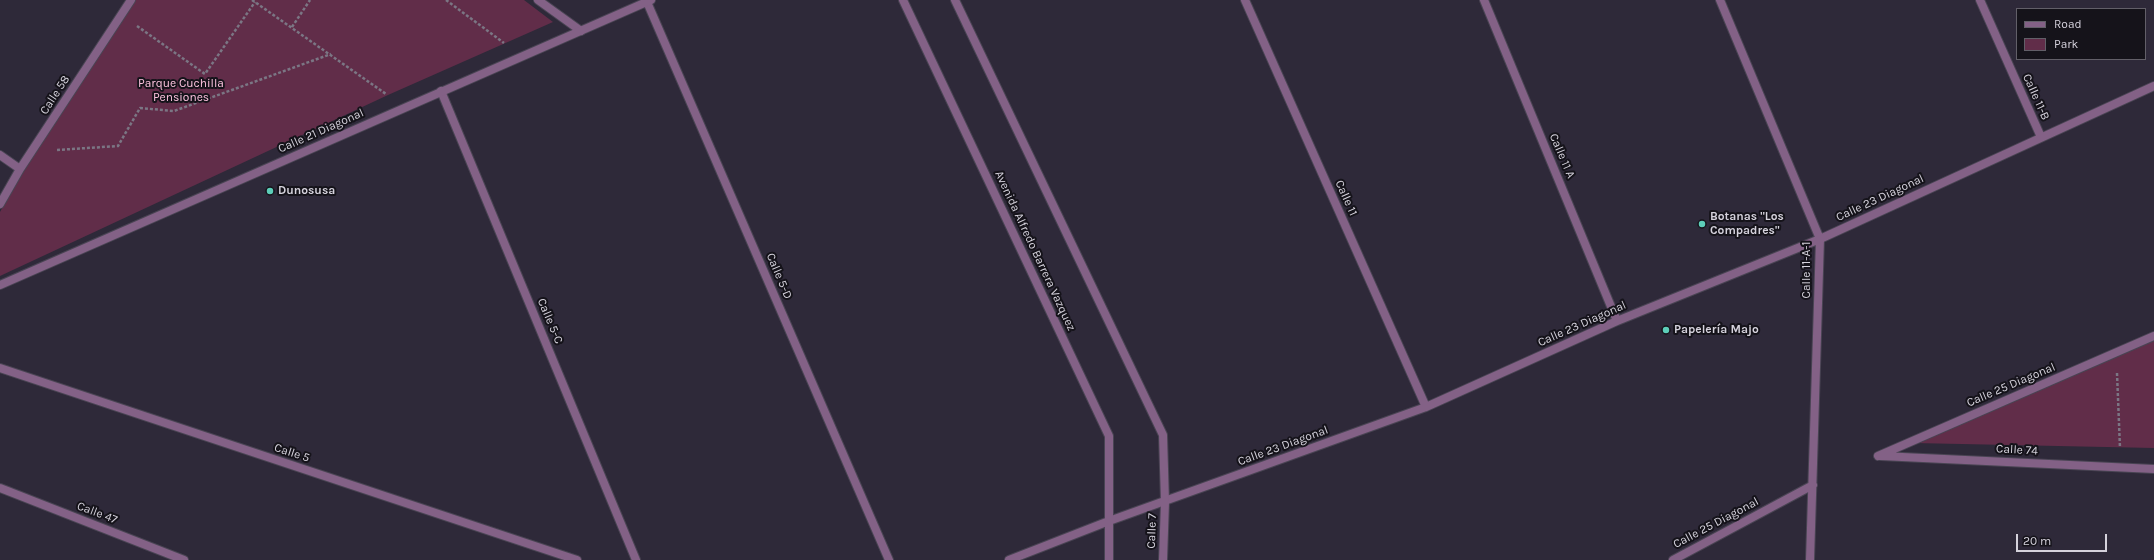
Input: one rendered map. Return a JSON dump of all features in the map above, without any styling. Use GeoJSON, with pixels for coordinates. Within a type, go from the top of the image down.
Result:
{"type":"FeatureCollection","features":[{"type":"Feature","properties":{"kind":"street","name":"Calle 58"},"geometry":{"type":"LineString","coordinates":[[0,204],[20,169],[132,0]]}},
{"type":"Feature","properties":{"kind":"street"},"geometry":{"type":"LineString","coordinates":[[538,0],[581,31]]}},
{"type":"Feature","properties":{"kind":"street","name":"Avenida Alfredo Barrera Vazquez"},"geometry":{"type":"LineString","coordinates":[[903,0],[1109,436],[1109,520]]}},
{"type":"Feature","properties":{"kind":"street"},"geometry":{"type":"LineString","coordinates":[[956,0],[1163,436],[1165,502]]}},
{"type":"Feature","properties":{"kind":"street","name":"Calle 11"},"geometry":{"type":"LineString","coordinates":[[1245,0],[1426,406]]}},
{"type":"Feature","properties":{"kind":"street","name":"Calle 11 A"},"geometry":{"type":"LineString","coordinates":[[1484,0],[1617,321]]}},
{"type":"Feature","properties":{"kind":"street","name":"Calle 11-A-1"},"geometry":{"type":"LineString","coordinates":[[1720,0],[1820,239],[1810,560]]}},
{"type":"Feature","properties":{"kind":"street","name":"Calle 11-B"},"geometry":{"type":"LineString","coordinates":[[1980,0],[2041,137]]}},
{"type":"Feature","properties":{"kind":"street","name":"Calle 21 Diagonal"},"geometry":{"type":"LineString","coordinates":[[0,285],[649,1]]}},
{"type":"Feature","properties":{"kind":"street","name":"Calle 5-D"},"geometry":{"type":"LineString","coordinates":[[649,1],[889,560]]}},
{"type":"Feature","properties":{"kind":"street","name":"Calle 23 Diagonal"},"geometry":{"type":"LineString","coordinates":[[1009,560],[1109,520],[1165,502],[1426,406],[1617,321],[1820,239],[2154,86]]}},
{"type":"Feature","properties":{"kind":"street","name":"Calle 5-C"},"geometry":{"type":"LineString","coordinates":[[441,91],[636,560]]}},
{"type":"Feature","properties":{"kind":"street"},"geometry":{"type":"LineString","coordinates":[[0,155],[20,169]]}},
{"type":"Feature","properties":{"kind":"street","name":"Calle 25 Diagonal"},"geometry":{"type":"LineString","coordinates":[[1878,456],[2154,336]]}},
{"type":"Feature","properties":{"kind":"street","name":"Calle 5"},"geometry":{"type":"LineString","coordinates":[[0,368],[577,560]]}},
{"type":"Feature","properties":{"kind":"street","name":"Calle 74"},"geometry":{"type":"LineString","coordinates":[[1878,456],[2154,469]]}},
{"type":"Feature","properties":{"kind":"street","name":"Calle 25 Diagonal"},"geometry":{"type":"LineString","coordinates":[[1673,560],[1813,485]]}},
{"type":"Feature","properties":{"kind":"street","name":"Calle 47"},"geometry":{"type":"LineString","coordinates":[[0,488],[184,560]]}},
{"type":"Feature","properties":{"kind":"street","name":"Calle 7"},"geometry":{"type":"LineString","coordinates":[[1163,560],[1165,502]]}},
{"type":"Feature","properties":{"kind":"street"},"geometry":{"type":"LineString","coordinates":[[1109,520],[1109,560]]}},
{"type":"Feature","properties":{"kind":"path"},"geometry":{"type":"LineString","coordinates":[[292,27],[310,0]]}},
{"type":"Feature","properties":{"kind":"path"},"geometry":{"type":"LineString","coordinates":[[446,0],[504,43]]}},
{"type":"Feature","properties":{"kind":"path"},"geometry":{"type":"LineString","coordinates":[[121,16],[205,74],[253,1],[388,95]]}},
{"type":"Feature","properties":{"kind":"path"},"geometry":{"type":"LineString","coordinates":[[32,152],[118,146],[140,108],[174,111],[331,54]]}},
{"type":"Feature","properties":{"kind":"path"},"geometry":{"type":"LineString","coordinates":[[2116,353],[2121,468]]}},
{"type":"Feature","properties":{"kind":"green space","name":"Parque Cuchilla Pensiones"},"geometry":{"type":"Polygon","coordinates":[[[131,0],[524,0],[553,22],[388,95],[0,276],[0,212],[32,152],[131,0]]]}},
{"type":"Feature","properties":{"kind":"green space"},"geometry":{"type":"Polygon","coordinates":[[[2154,340],[2154,448],[1913,443],[2154,340]]]}},
{"type":"Feature","properties":{"kind":"place","name":"Dunosusa"},"geometry":{"type":"Point","coordinates":[270,191]}},
{"type":"Feature","properties":{"kind":"place","name":"Botanas \"Los Compadres\""},"geometry":{"type":"Point","coordinates":[1702,224]}},
{"type":"Feature","properties":{"kind":"place","name":"Papelería Majo"},"geometry":{"type":"Point","coordinates":[1666,330]}}]}
